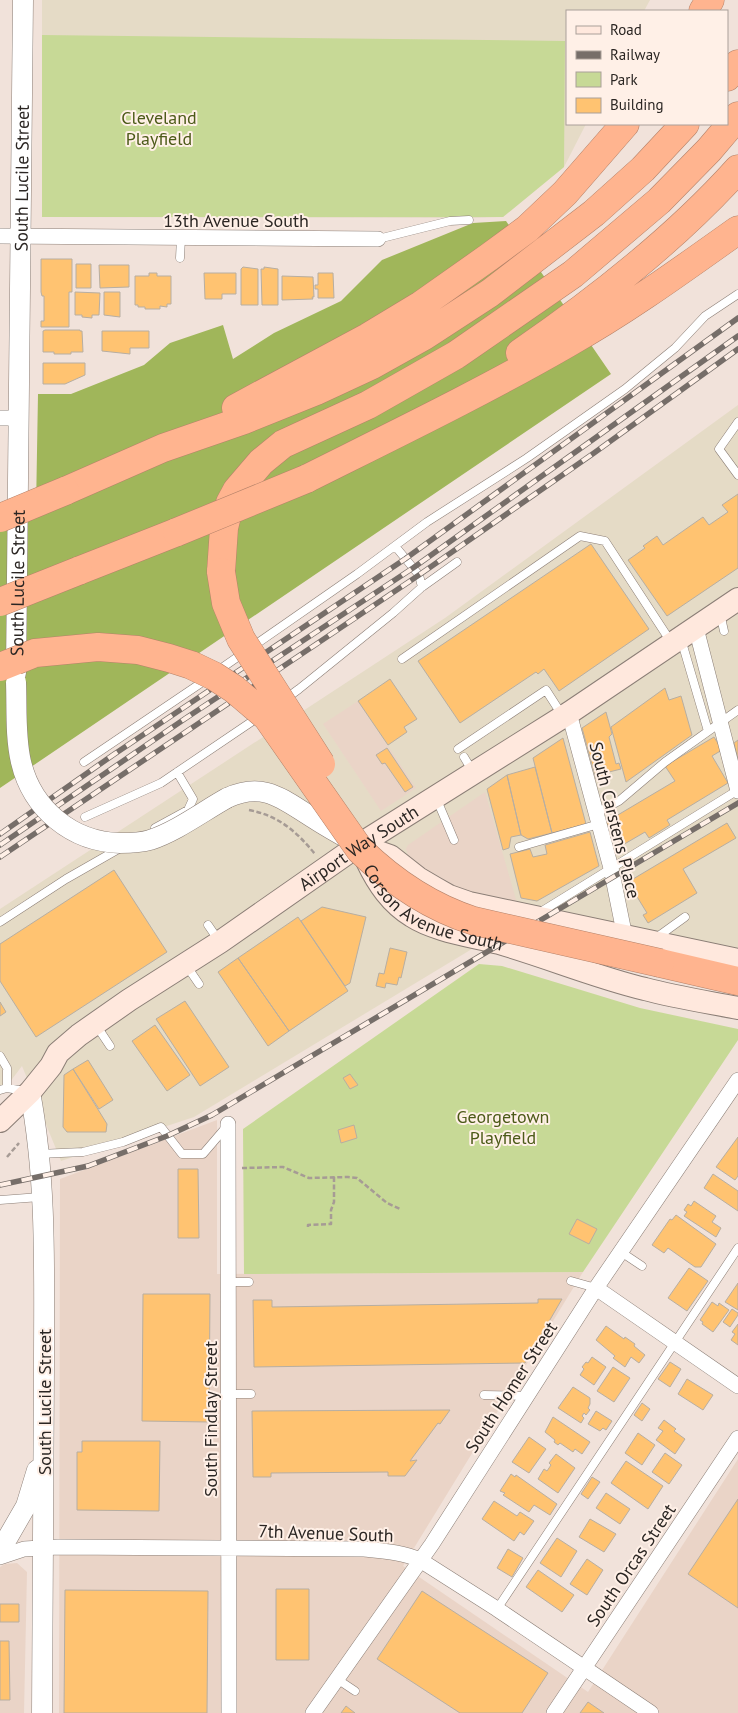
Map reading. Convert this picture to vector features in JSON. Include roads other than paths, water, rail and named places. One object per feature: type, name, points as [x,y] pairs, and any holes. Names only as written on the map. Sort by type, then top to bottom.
[{"type":"highway","points":[[728,76],[738,64]]},
{"type":"highway","points":[[379,868],[333,782],[242,639],[226,603],[221,572],[224,528],[230,503],[237,490],[261,462],[283,444],[368,405],[456,355],[573,274],[659,200],[709,150],[738,116]]},
{"type":"highway","points":[[163,448],[368,337],[429,300],[527,229],[565,193],[624,125]]},
{"type":"highway","points":[[0,518],[163,448],[244,420],[316,391],[372,365],[424,336],[490,293],[594,213],[643,169],[684,125]]},
{"type":"highway","points":[[415,424],[538,341],[622,276],[683,225],[738,169]]},
{"type":"highway","points":[[0,602],[306,479],[569,343],[628,306],[729,236]]},
{"type":"highway","points":[[8,675],[35,653],[98,647],[138,650],[191,665],[234,688],[267,717],[355,843],[379,868],[409,891],[452,914],[474,921],[738,981]]},
{"type":"main road","name":"Airport Way South","points":[[0,1121],[30,1092],[51,1066],[58,1053],[69,1042],[186,964],[214,934],[436,798],[469,765],[566,715],[683,637],[722,621],[738,599]]},
{"type":"main road","name":"Corson Avenue South","points":[[359,845],[390,856],[418,878],[449,896],[650,943],[738,960]]},
{"type":"main road","name":"Corson Avenue South","points":[[359,845],[373,875],[388,897],[401,909],[427,924],[500,944],[645,990],[738,1008]]},
{"type":"main road","points":[[571,966],[579,926]]},
{"type":"street","name":"South Lucile Street","points":[[23,0],[22,236],[9,418],[8,675],[21,763],[30,787],[50,815],[66,828],[97,841],[132,843],[148,840],[166,834],[235,803],[238,793],[263,791],[278,795],[330,829],[359,845]]},
{"type":"street","name":"13th Avenue South","points":[[0,236],[378,239]]},
{"type":"street","points":[[683,637],[738,791]]},
{"type":"street","name":"South Carstens Place","points":[[566,715],[597,818],[625,937]]},
{"type":"street","name":"South Homer Street","points":[[313,1713],[420,1560],[596,1288],[738,1080]]},
{"type":"street","name":"South Lucile Street","points":[[30,1092],[39,1154],[44,1234],[42,1713]]},
{"type":"street","name":"South Findlay Street","points":[[228,1124],[229,1713]]},
{"type":"street","points":[[596,1288],[738,1386]]},
{"type":"street","points":[[0,1551],[18,1523],[32,1490],[44,1432]]},
{"type":"street","name":"South Orcas Street","points":[[554,1713],[738,1438]]},
{"type":"street","name":"7th Avenue South","points":[[0,1557],[24,1549],[43,1547],[364,1549],[386,1551],[420,1560],[497,1609],[651,1713]]},
{"type":"lane","name":"13th Avenue South","points":[[378,239],[450,221],[469,220]]},
{"type":"lane","points":[[180,258],[181,238]]},
{"type":"lane","points":[[84,762],[169,706],[427,522],[527,458],[625,389],[675,348],[705,316],[738,294]]},
{"type":"lane","points":[[738,422],[719,449],[738,475]]},
{"type":"lane","points":[[402,660],[580,536],[605,541],[683,637]]},
{"type":"lane","points":[[395,546],[419,575],[422,586]]},
{"type":"lane","points":[[275,706],[300,689],[393,613],[422,586],[457,562]]},
{"type":"lane","points":[[458,748],[546,690],[566,715]]},
{"type":"lane","points":[[519,847],[597,818],[665,762],[738,710]]},
{"type":"lane","points":[[85,817],[161,783],[267,711]]},
{"type":"lane","points":[[0,922],[66,878],[188,810],[193,799],[177,772]]},
{"type":"lane","points":[[533,917],[738,791]]},
{"type":"lane","points":[[436,798],[454,840]]},
{"type":"lane","points":[[650,943],[685,917]]},
{"type":"lane","points":[[186,964],[198,984]]},
{"type":"lane","points":[[95,1024],[110,1046]]},
{"type":"lane","points":[[0,1056],[7,1068],[3,1089],[30,1092]]},
{"type":"lane","points":[[39,1154],[83,1152],[123,1142],[161,1127],[182,1154],[202,1154],[228,1124]]},
{"type":"lane","points":[[0,1200],[42,1197]]},
{"type":"lane","points":[[497,1609],[738,1248]]},
{"type":"lane","points":[[621,1252],[642,1266]]},
{"type":"lane","points":[[571,1281],[596,1288]]},
{"type":"lane","points":[[228,1282],[249,1282]]},
{"type":"lane","points":[[228,1394],[252,1394]]},
{"type":"lane","points":[[484,1395],[527,1396]]},
{"type":"lane","points":[[337,1679],[355,1691]]},
{"type":"railway","points":[[0,834],[113,755],[405,559],[738,318]]},
{"type":"railway","points":[[0,845],[186,718],[413,568],[738,336]]},
{"type":"railway","points":[[0,857],[419,575],[594,453],[738,349]]},
{"type":"railway","points":[[0,1185],[88,1166],[167,1136],[212,1115],[738,803]]},
{"type":"park label","name":"Cleveland Playfield","points":[[159,127]]},
{"type":"park label","name":"Georgetown Playfield","points":[[503,1126]]}]
